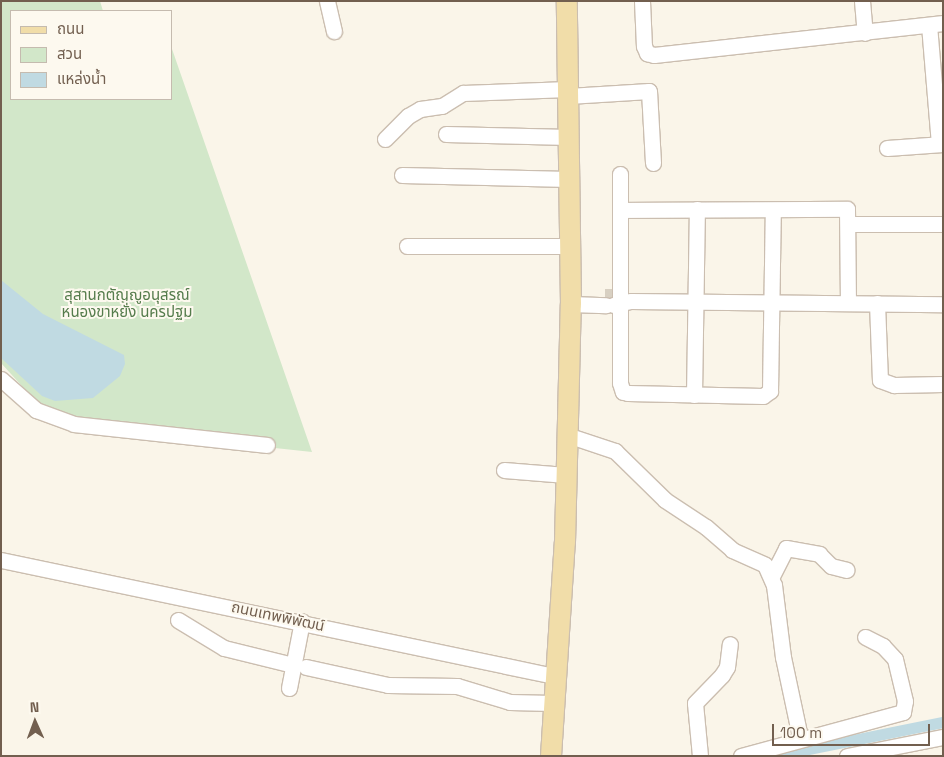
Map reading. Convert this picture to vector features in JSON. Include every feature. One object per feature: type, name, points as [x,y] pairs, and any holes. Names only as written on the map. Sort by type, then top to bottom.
[{"type":"main road","points":[[551,756],[552,703],[566,475],[571,299],[568,1]]},
{"type":"street","points":[[327,1],[334,30]]},
{"type":"street","points":[[642,1],[644,46],[647,53],[654,55],[936,24],[941,144],[887,148]]},
{"type":"street","points":[[862,1],[865,32]]},
{"type":"street","points":[[385,139],[408,116],[420,109],[442,106],[463,93],[649,91],[654,163]]},
{"type":"street","points":[[446,134],[569,137]]},
{"type":"street","points":[[620,174],[621,210],[615,301],[620,383],[623,392],[694,395],[768,394],[773,210]]},
{"type":"street","points":[[402,175],[569,179]]},
{"type":"street","points":[[694,395],[698,209]]},
{"type":"street","points":[[621,210],[847,210],[848,303]]},
{"type":"street","points":[[848,224],[943,224]]},
{"type":"street","points":[[407,246],[569,246]]},
{"type":"street","points":[[571,299],[943,304]]},
{"type":"street","points":[[878,303],[880,380],[894,385],[943,384]]},
{"type":"street","points":[[1,379],[36,410],[74,424],[128,432],[186,434],[267,445]]},
{"type":"street","points":[[567,435],[615,451],[665,500],[706,527],[732,550],[760,562],[772,576],[783,657],[800,738]]},
{"type":"street","points":[[504,470],[566,475]]},
{"type":"street","points":[[772,576],[786,548],[819,554],[831,566],[847,570]]},
{"type":"street","name":"ถนนเทพพิพัฒน์","points":[[1,560],[302,621],[554,676]]},
{"type":"street","points":[[178,620],[224,648],[300,666],[388,685],[457,686],[510,702],[552,703]]},
{"type":"street","points":[[289,688],[300,666],[302,621]]},
{"type":"street","points":[[741,756],[800,738],[903,712],[905,701],[895,659],[883,646],[865,637]]},
{"type":"street","points":[[700,756],[695,703],[722,675],[727,667],[730,644]]},
{"type":"street","points":[[847,756],[943,736]]},
{"type":"green space","name":"สุสานกตัญญูอนุสรณ์ หนองขาหยั่ง นครปฐม","points":[[1,1],[100,1],[103,10],[10,10],[10,100],[172,100],[172,49],[312,452],[120,431],[41,407],[1,363]]},
{"type":"water","points":[[1,280],[43,314],[124,355],[125,364],[120,376],[93,398],[55,401],[42,396],[1,358]]},
{"type":"waterway","points":[[774,756],[943,722]]},
{"type":"tunnel","points":[[605,296],[612,296]]}]
